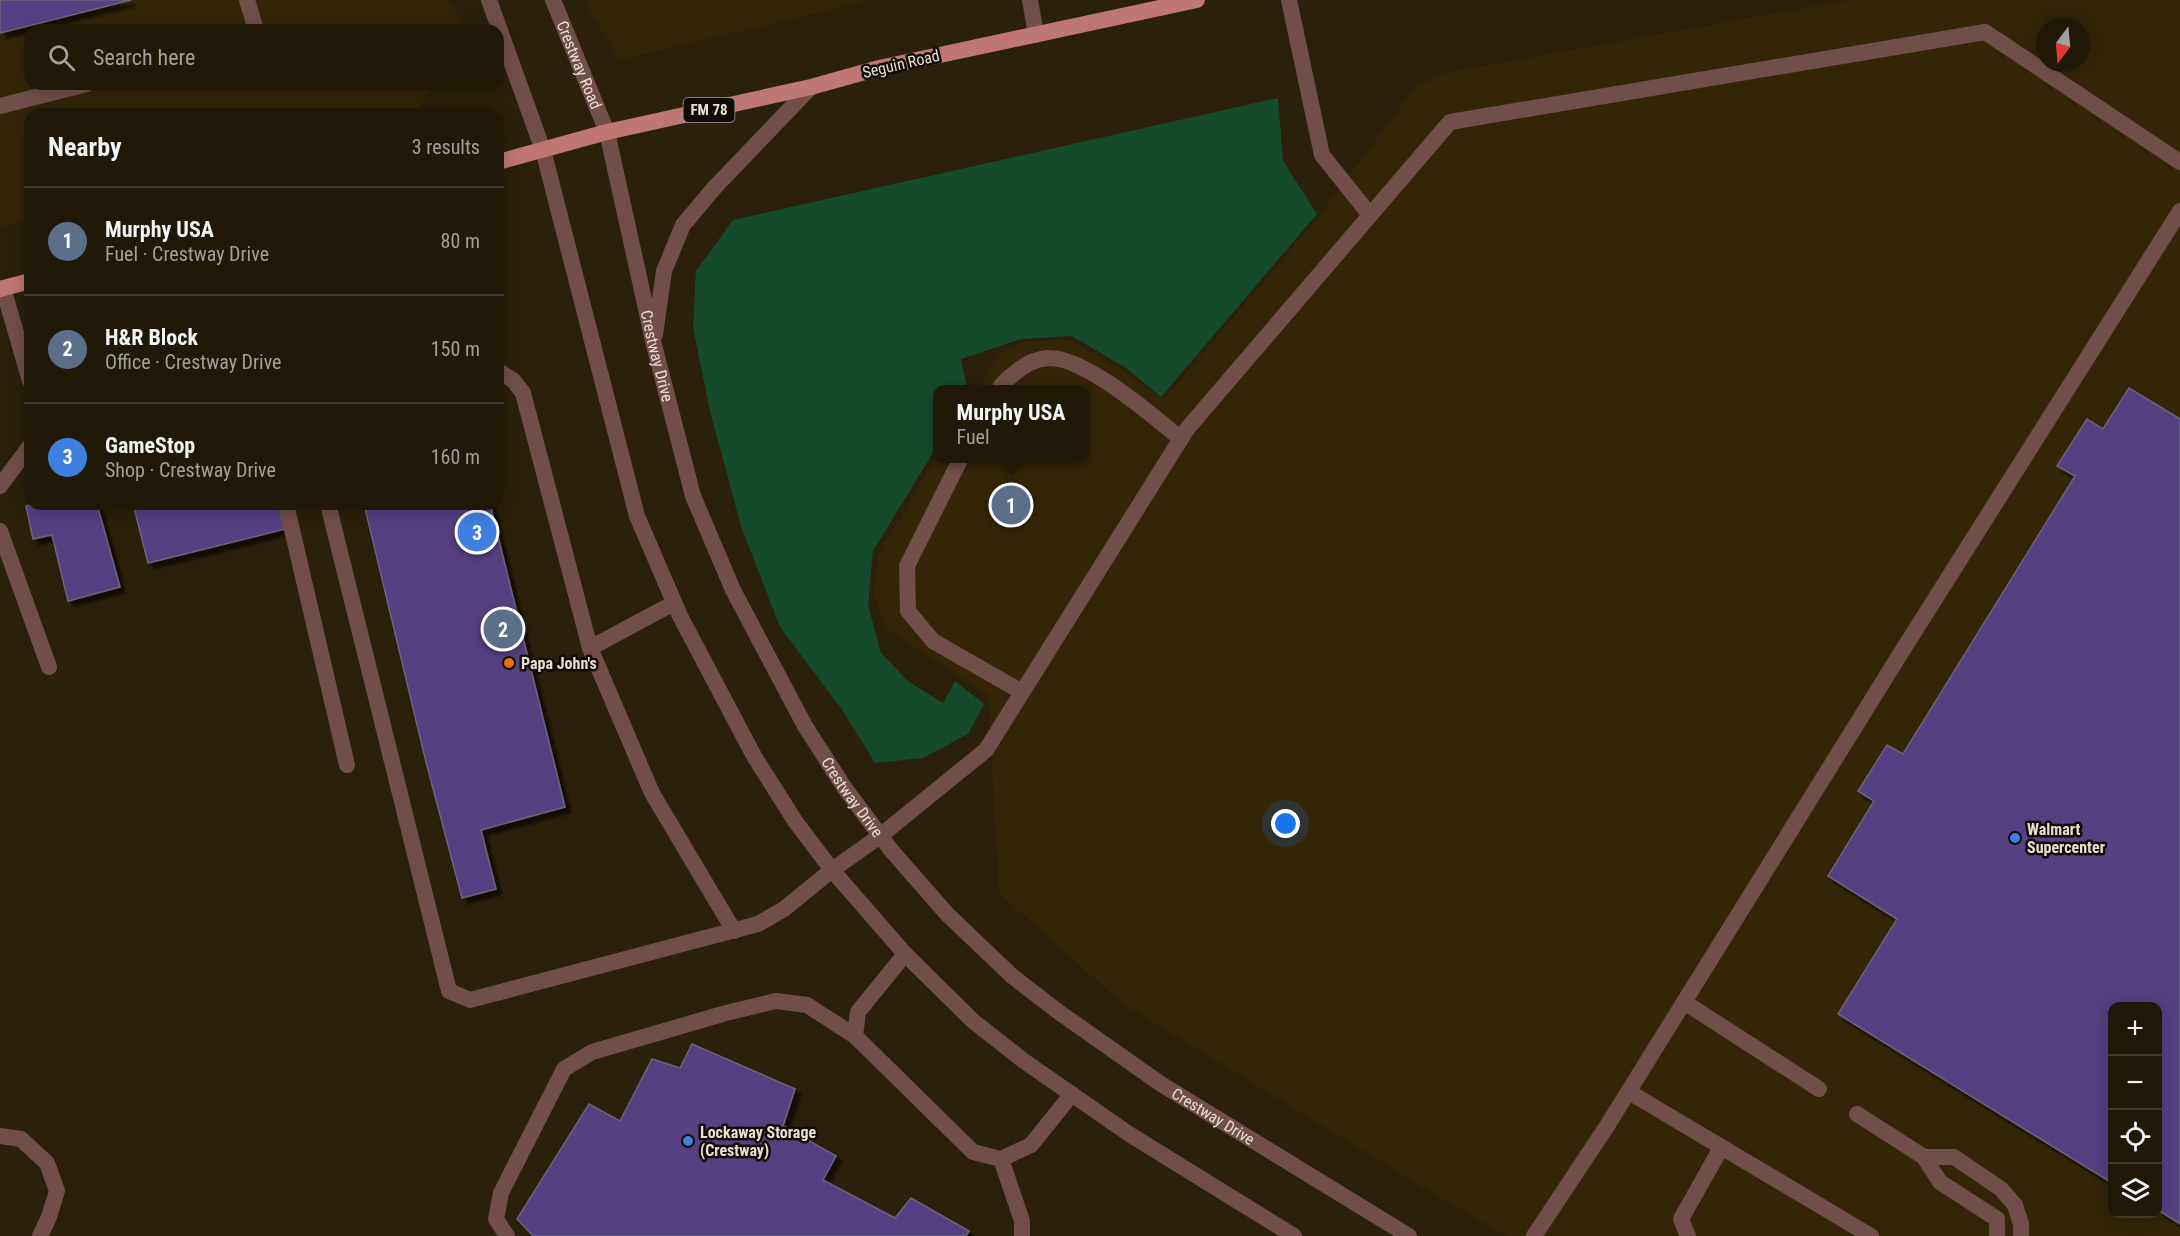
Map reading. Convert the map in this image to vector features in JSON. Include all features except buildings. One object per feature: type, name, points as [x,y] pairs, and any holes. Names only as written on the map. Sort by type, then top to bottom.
[{"type":"main road","name":"Seguin Road","points":[[607,132],[811,87],[879,68],[1197,0]]},
{"type":"main road","name":"FM 78","points":[[504,160],[607,132]]},
{"type":"main road","points":[[2,288],[24,282]]},
{"type":"street","points":[[247,0],[254,24]]},
{"type":"street","points":[[489,0],[498,24]]},
{"type":"street","name":"Crestway Road","points":[[553,0],[607,132]]},
{"type":"street","points":[[1030,0],[1036,35]]},
{"type":"street","points":[[1289,0],[1322,155],[1370,215]]},
{"type":"street","points":[[329,510],[448,991],[470,1000],[758,924],[772,917],[880,836],[986,750],[1181,439],[1450,122],[1985,32],[2180,162]]},
{"type":"street","points":[[504,42],[543,150],[637,516],[674,603],[754,756],[795,821],[832,870],[905,954],[973,1021],[1129,1134],[1294,1236]]},
{"type":"street","points":[[654,345],[664,271],[683,225],[715,187],[811,87]]},
{"type":"street","points":[[0,106],[63,90]]},
{"type":"street","name":"Crestway Drive","points":[[607,132],[654,345],[693,496],[733,590],[805,726],[844,787],[880,836],[947,914],[1012,976],[1161,1084],[1409,1236]]},
{"type":"street","points":[[1534,1236],[1629,1092],[1948,577],[2180,211]]},
{"type":"street","points":[[2,288],[24,361]]},
{"type":"street","points":[[1002,385],[1025,364],[1049,358],[1079,366],[1120,391],[1181,439]]},
{"type":"street","points":[[504,375],[513,380],[523,393],[590,648],[652,793],[734,932]]},
{"type":"street","points":[[0,486],[24,454]]},
{"type":"street","points":[[959,463],[907,566],[908,611],[933,641],[1023,692]]},
{"type":"street","points":[[287,510],[347,765]]},
{"type":"street","points":[[0,531],[49,667]]},
{"type":"street","points":[[590,648],[674,603]]},
{"type":"street","points":[[855,1036],[858,1012],[905,954]]},
{"type":"street","points":[[507,1236],[496,1219],[501,1193],[564,1069],[592,1052],[726,1013],[776,1001],[807,1005],[855,1036],[973,1152],[1000,1159],[1031,1145],[1072,1094]]},
{"type":"street","points":[[1684,1002],[1819,1089]]},
{"type":"street","points":[[1629,1092],[1871,1236]]},
{"type":"street","points":[[1857,1114],[1924,1157],[1940,1182],[1997,1219],[1997,1236]]},
{"type":"street","points":[[0,1136],[21,1139],[47,1163],[57,1191],[50,1217],[40,1236]]},
{"type":"street","points":[[1688,1236],[1681,1219],[1721,1148]]},
{"type":"street","points":[[1924,1157],[1954,1157],[2001,1189],[2015,1205],[2021,1224],[2021,1236]]},
{"type":"street","points":[[1000,1159],[1022,1221],[1022,1236]]},
{"type":"shaded area","points":[[0,0],[448,0],[464,24],[24,24],[24,90],[429,90],[419,108],[24,108],[24,222],[0,228]]},
{"type":"shaded area","points":[[584,0],[872,0],[619,60]]},
{"type":"shaded area","points":[[1849,0],[2180,0],[2180,1236],[1506,1236],[1122,1003],[999,893],[988,695],[887,629],[874,595],[878,555],[933,463],[1089,463],[1089,385],[980,385],[999,354],[1025,341],[1070,340],[1126,372],[1163,400],[1319,216],[1416,87],[1444,73]]},
{"type":"green space","points":[[1278,98],[1283,161],[1317,214],[1161,397],[1126,368],[1072,336],[1021,339],[961,359],[966,385],[933,385],[933,453],[873,551],[868,605],[881,653],[909,682],[943,703],[955,681],[984,704],[968,734],[923,758],[875,763],[843,711],[780,627],[741,526],[710,411],[693,328],[696,271],[733,220]]},
{"type":"place","name":"Murphy USA","points":[[1011,505]]},
{"type":"place","name":"GameStop","points":[[477,532]]},
{"type":"place","name":"H&R Block","points":[[503,629]]},
{"type":"place","name":"Papa John's","points":[[509,663]]},
{"type":"place","name":"Walmart Supercenter","points":[[2015,838]]},
{"type":"place","name":"Lockaway Storage (Crestway)","points":[[688,1141]]}]
